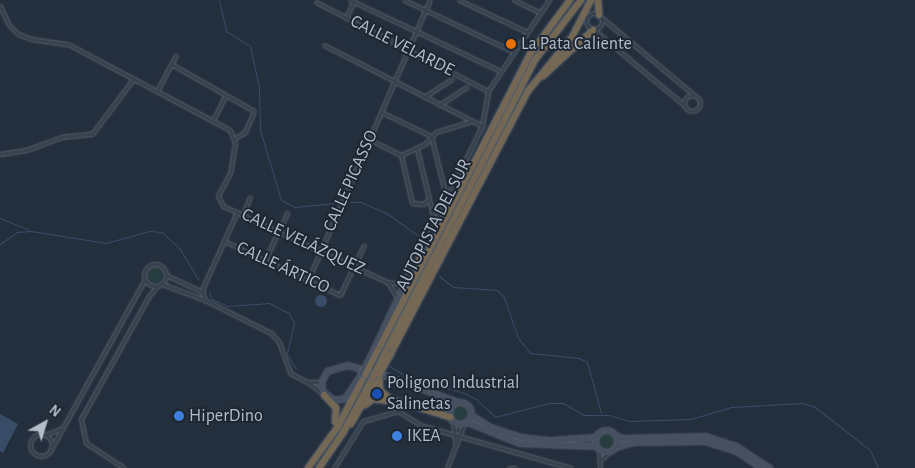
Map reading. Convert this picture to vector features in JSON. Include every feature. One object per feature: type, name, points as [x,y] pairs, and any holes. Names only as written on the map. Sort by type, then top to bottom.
[{"type":"highway","name":"AUTOPISTA DEL SUR","points":[[308,468],[337,428],[363,374],[530,54],[570,0]]},
{"type":"highway","name":"AUTOPISTA DEL SUR","points":[[319,468],[343,433],[377,376],[535,60],[582,0]]},
{"type":"highway","points":[[388,354],[528,91],[567,44],[591,0]]},
{"type":"highway","points":[[598,0],[601,16]]},
{"type":"highway","points":[[528,91],[593,30]]},
{"type":"highway","points":[[386,324],[422,255],[444,219]]},
{"type":"highway","points":[[414,266],[422,255]]},
{"type":"highway","points":[[377,376],[380,390],[396,402]]},
{"type":"highway","points":[[361,410],[377,376]]},
{"type":"highway","points":[[304,468],[335,422],[351,392]]},
{"type":"highway","points":[[324,394],[336,408],[335,422]]},
{"type":"highway","points":[[343,433],[361,410],[373,399],[451,414]]},
{"type":"street","points":[[404,0],[512,51]]},
{"type":"street","name":"CALLE PICASSO","points":[[308,280],[430,0]]},
{"type":"street","points":[[458,0],[526,31]]},
{"type":"street","points":[[514,0],[539,12]]},
{"type":"street","points":[[376,349],[397,298],[414,266],[434,220],[482,126],[488,91],[498,70],[549,0]]},
{"type":"street","points":[[346,18],[353,1],[498,70]]},
{"type":"street","name":"CALLE VELARDE","points":[[316,2],[488,91]]},
{"type":"street","points":[[0,6],[8,25],[18,34],[31,39],[68,44],[158,89],[230,130],[235,138],[245,132],[254,111],[171,64]]},
{"type":"street","points":[[592,13],[601,16],[700,99],[700,107],[690,111],[587,25],[587,17],[592,13]]},
{"type":"street","points":[[593,30],[600,27],[601,16]]},
{"type":"street","points":[[324,45],[482,126]]},
{"type":"street","points":[[158,89],[176,56]]},
{"type":"street","points":[[0,154],[26,150],[61,137],[92,134],[134,78]]},
{"type":"street","points":[[424,97],[452,79]]},
{"type":"street","points":[[439,105],[468,87]]},
{"type":"street","points":[[684,105],[686,97],[694,94]]},
{"type":"street","points":[[213,120],[226,95]]},
{"type":"street","points":[[381,112],[431,136]]},
{"type":"street","points":[[369,139],[401,154],[417,149],[431,136],[471,121]]},
{"type":"street","points":[[431,136],[446,196]]},
{"type":"street","name":"CALLE VELÁZQUEZ","points":[[235,138],[230,173],[218,196],[219,202],[387,282]]},
{"type":"street","points":[[417,149],[434,220]]},
{"type":"street","points":[[401,154],[412,203],[423,204],[431,209]]},
{"type":"street","points":[[243,214],[250,197]]},
{"type":"street","points":[[423,204],[428,200]]},
{"type":"street","points":[[202,292],[237,212]]},
{"type":"street","points":[[265,260],[287,213]]},
{"type":"street","name":"CALLE ÁRTICO","points":[[223,242],[342,294],[355,266]]},
{"type":"street","points":[[355,266],[364,245]]},
{"type":"street","points":[[64,428],[33,438],[30,449],[40,456],[50,451],[64,428],[141,290],[146,269],[152,264],[160,265],[166,274],[202,292],[205,300]]},
{"type":"street","points":[[124,468],[86,443],[81,419],[150,294],[160,285],[166,274]]},
{"type":"street","points":[[145,279],[150,284],[160,285],[205,300],[271,333],[279,342],[290,373],[337,400],[351,392],[363,374]]},
{"type":"street","points":[[387,282],[401,284],[406,280]]},
{"type":"street","points":[[387,282],[397,298]]},
{"type":"street","points":[[141,290],[150,284]]},
{"type":"street","points":[[150,284],[150,294]]},
{"type":"street","points":[[321,382],[332,368],[357,366],[468,405],[471,415],[490,427],[520,437],[550,440],[595,437],[603,430],[623,438],[688,435],[713,438],[736,446],[770,468]]},
{"type":"street","points":[[307,382],[321,382]]},
{"type":"street","points":[[321,382],[324,394]]},
{"type":"street","points":[[443,395],[458,436]]},
{"type":"street","points":[[451,414],[458,402]]},
{"type":"street","points":[[334,468],[363,421],[398,411],[404,413],[420,425],[571,468]]},
{"type":"street","points":[[451,414],[465,423],[519,442],[597,448],[610,451]]},
{"type":"street","points":[[447,468],[457,445],[458,436],[471,415]]},
{"type":"street","points":[[44,435],[51,442],[50,451]]},
{"type":"street","points":[[615,435],[615,447]]},
{"type":"street","points":[[595,437],[601,467]]},
{"type":"street","points":[[457,445],[469,439]]},
{"type":"street","points":[[601,460],[615,447],[634,442],[705,441],[736,451],[761,468]]},
{"type":"street","points":[[509,468],[515,468]]},
{"type":"green space","points":[[155,267],[161,269],[163,275],[161,281],[155,283],[149,281],[147,275],[149,269]]},
{"type":"green space","points":[[460,404],[466,407],[469,413],[466,419],[460,422],[454,419],[451,413],[454,407]]},
{"type":"green space","points":[[606,432],[612,435],[615,441],[612,447],[606,450],[600,447],[597,441],[600,435]]},
{"type":"water","points":[[321,295],[327,301],[321,307],[315,301]]},
{"type":"water","points":[[0,414],[18,424],[3,453],[0,451]]},
{"type":"waterway","points":[[219,0],[226,31],[250,46],[259,87],[260,130],[281,200],[295,207],[334,203]]},
{"type":"waterway","points":[[350,202],[361,202],[388,214],[420,237]]},
{"type":"waterway","points":[[0,218],[29,230]]},
{"type":"waterway","points":[[0,244],[17,232],[31,231],[106,243],[149,231],[162,232],[180,249],[198,279]]},
{"type":"waterway","points":[[439,276],[453,287],[497,290],[504,297],[518,338],[530,353],[579,358],[587,362],[601,413]]},
{"type":"waterway","points":[[209,292],[212,299],[228,306],[269,303],[289,313],[294,323],[287,354],[296,369]]},
{"type":"waterway","points":[[389,366],[408,377],[464,393],[476,399],[495,417],[549,403],[563,403],[584,415],[609,415],[629,421],[691,419],[731,407],[802,403],[815,407],[870,450],[878,468]]},
{"type":"place","name":"La Pata Caliente","points":[[511,44]]},
{"type":"place","name":"Poligono Industrial Salinetas","points":[[377,394]]},
{"type":"place","name":"HiperDino","points":[[179,416]]},
{"type":"place","name":"IKEA","points":[[397,436]]}]
